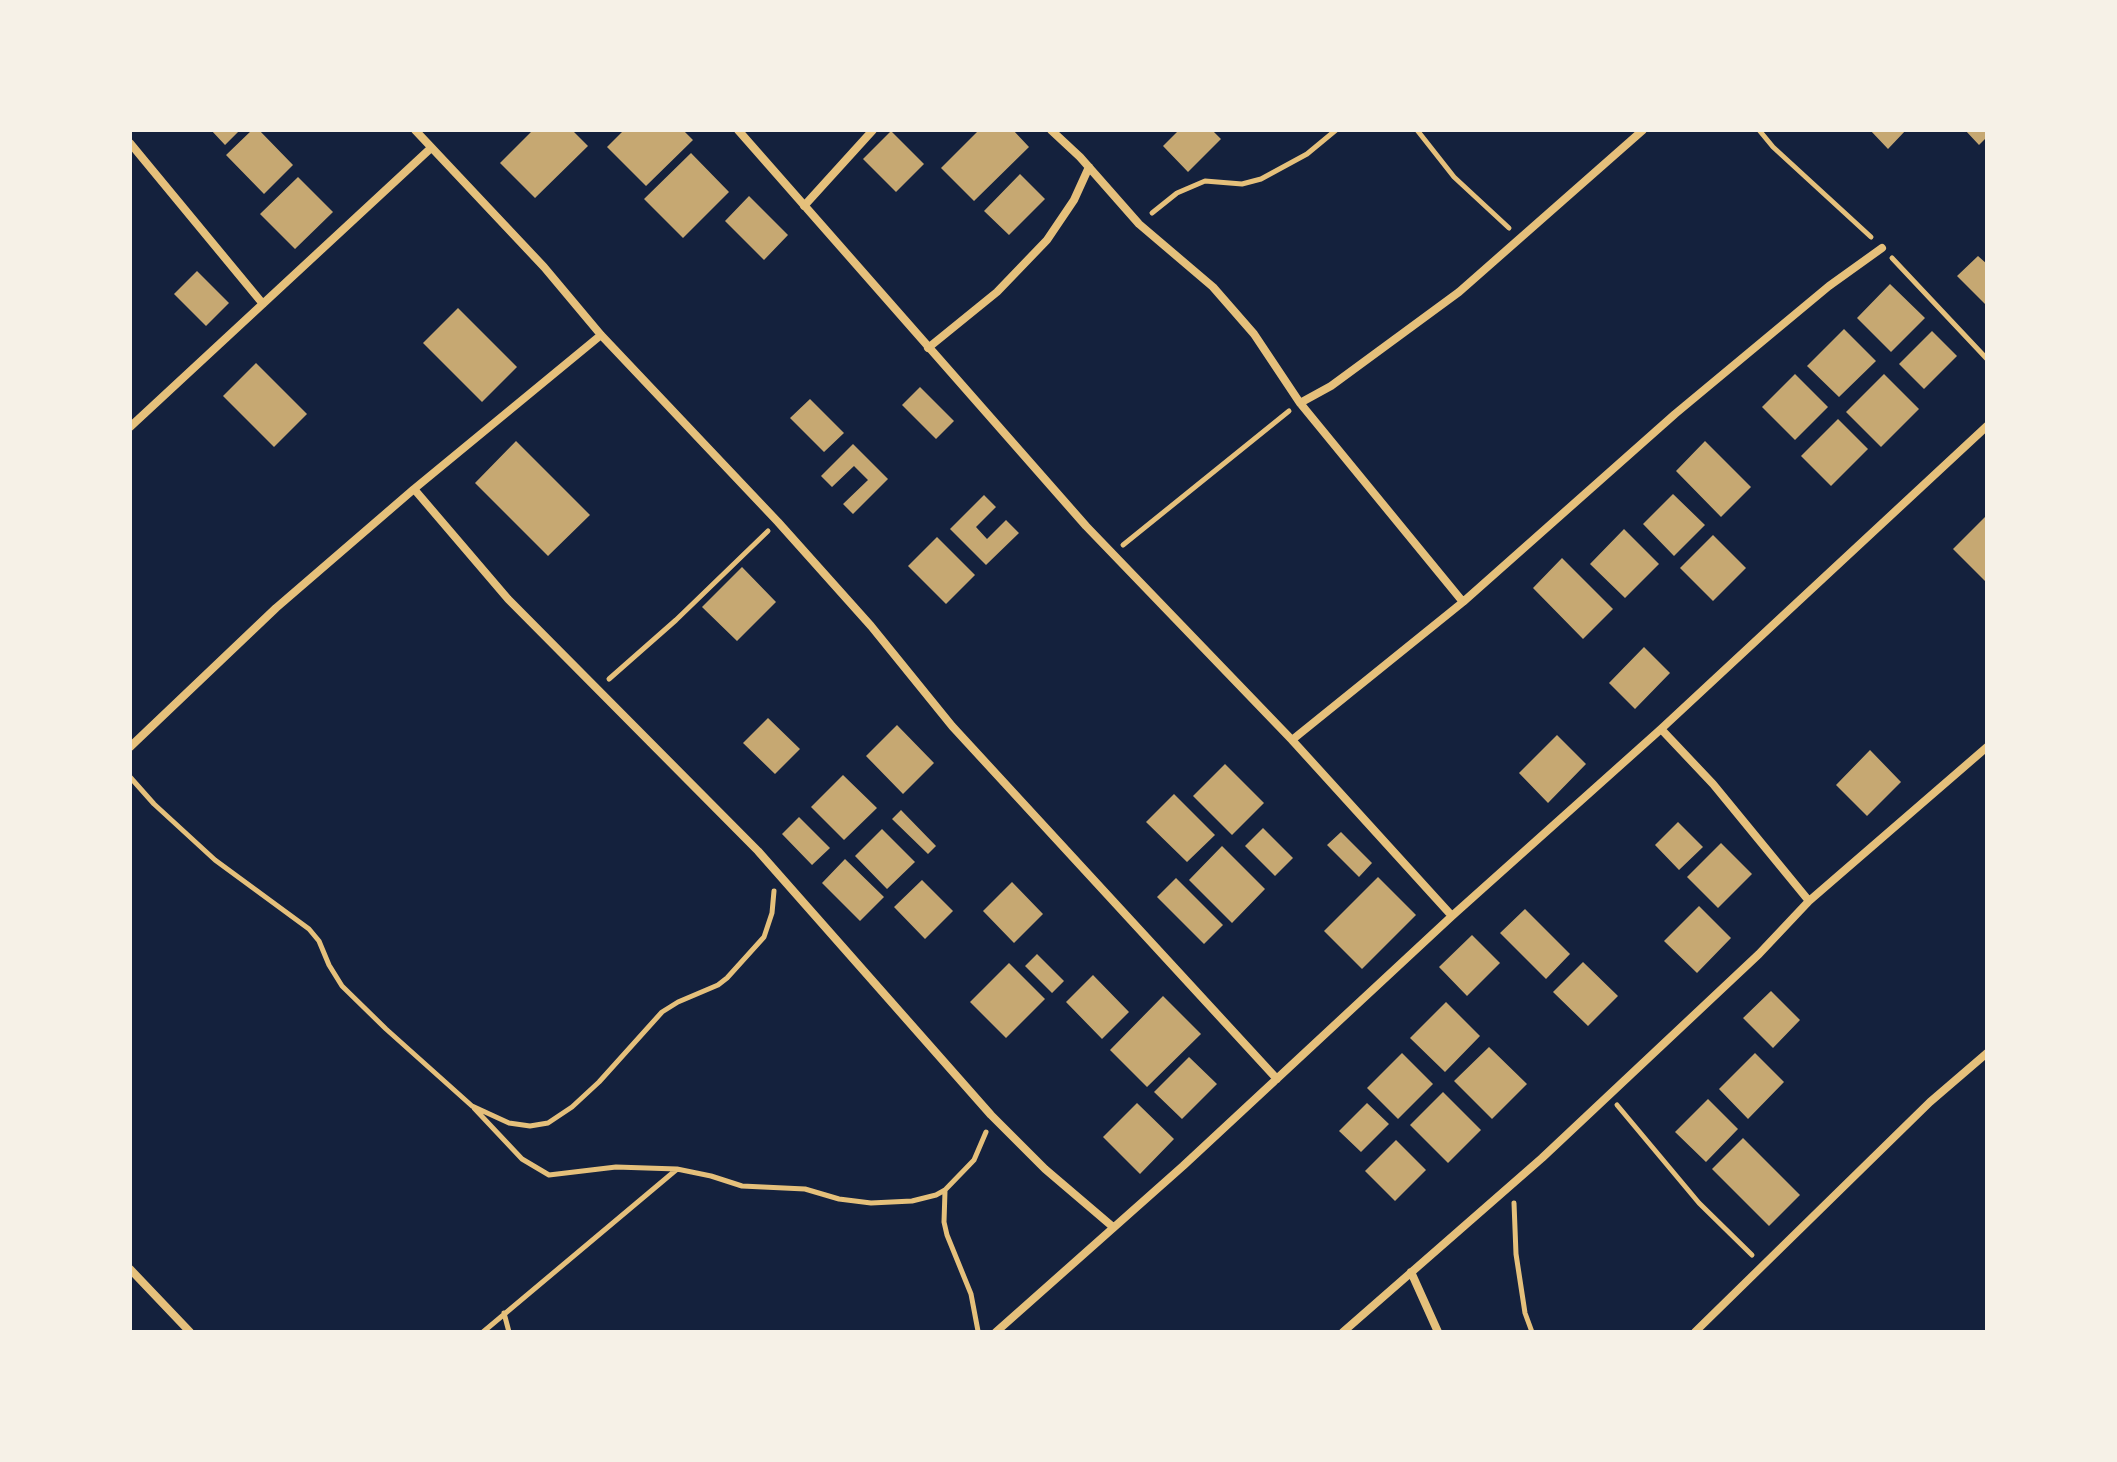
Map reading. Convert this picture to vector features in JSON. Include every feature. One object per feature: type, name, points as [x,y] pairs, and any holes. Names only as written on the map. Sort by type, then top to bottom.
[{"type":"street","points":[[415,130],[544,267],[601,335],[778,522],[871,626],[952,726],[1277,1079]]},
{"type":"street","points":[[738,130],[1113,554],[1292,740],[1452,916]]},
{"type":"street","points":[[804,206],[873,130]]},
{"type":"street","points":[[1051,130],[1089,167],[1139,224],[1213,287],[1254,334],[1300,403],[1463,602]]},
{"type":"street","points":[[1300,403],[1331,386],[1459,292],[1643,130]]},
{"type":"street","points":[[130,143],[263,304]]},
{"type":"street","points":[[130,427],[431,148]]},
{"type":"street","points":[[928,348],[997,292],[1047,240],[1074,200],[1089,167]]},
{"type":"street","points":[[1292,740],[1463,602],[1675,414],[1829,286],[1882,248]]},
{"type":"street","points":[[130,747],[276,608],[601,335]]},
{"type":"street","points":[[996,1332],[1661,729],[1987,426]]},
{"type":"street","points":[[414,489],[508,599],[776,871],[991,1115],[1045,1169],[1113,1227]]},
{"type":"street","points":[[1661,729],[1713,784],[1809,901]]},
{"type":"street","points":[[1343,1332],[1610,1096],[1759,954],[1809,901],[1987,747]]},
{"type":"street","points":[[1695,1332],[1930,1102],[1987,1053]]},
{"type":"street","points":[[130,1269],[190,1332]]},
{"type":"street","points":[[1411,1272],[1438,1332]]},
{"type":"path","points":[[1139,224],[1189,187],[1205,181],[1242,184],[1261,179],[1307,154],[1336,130]]},
{"type":"path","points":[[1417,130],[1454,177],[1520,238]]},
{"type":"path","points":[[1113,554],[1300,403]]},
{"type":"path","points":[[598,688],[676,620],[778,522]]},
{"type":"path","points":[[130,777],[154,804],[215,860],[309,929],[319,941],[342,986],[472,1106],[522,1159],[534,1169],[549,1175],[616,1167],[677,1169],[742,1186],[796,1187],[839,1199],[871,1203],[912,1201],[945,1190],[974,1160],[991,1115]]},
{"type":"path","points":[[472,1106],[509,1123],[530,1126],[548,1123],[572,1107],[599,1082],[662,1012],[718,985],[738,968],[764,937],[772,913],[776,871]]},
{"type":"path","points":[[1610,1096],[1699,1203],[1764,1267]]},
{"type":"path","points":[[483,1332],[677,1169]]},
{"type":"path","points":[[1509,1187],[1515,1205],[1520,1283],[1532,1332]]},
{"type":"path","points":[[945,1190],[944,1222],[947,1235],[971,1294],[978,1332]]},
{"type":"path","points":[[504,1313],[509,1332]]},
{"type":"building","points":[[211,130],[240,130],[225,145]]},
{"type":"building","points":[[252,130],[259,130],[293,165],[264,194],[226,155]]},
{"type":"building","points":[[533,130],[572,130],[588,146],[535,198],[500,163]]},
{"type":"building","points":[[624,130],[683,130],[693,140],[646,186],[607,147]]},
{"type":"building","points":[[979,130],[1013,130],[1029,147],[974,201],[941,168]]},
{"type":"building","points":[[1179,130],[1212,130],[1221,139],[1188,172],[1163,146]]},
{"type":"building","points":[[1870,130],[1906,130],[1888,149]]},
{"type":"building","points":[[1965,130],[1987,130],[1987,137],[1979,145]]},
{"type":"building","points":[[891,131],[924,164],[896,192],[863,159]]},
{"type":"building","points":[[691,153],[729,192],[683,238],[644,199]]},
{"type":"building","points":[[1020,174],[1045,199],[1009,235],[984,211]]},
{"type":"building","points":[[298,177],[333,212],[295,249],[260,214]]},
{"type":"building","points":[[749,196],[788,235],[764,260],[725,221]]},
{"type":"building","points":[[1978,256],[1987,264],[1987,306],[1957,276]]},
{"type":"building","points":[[197,271],[229,303],[206,326],[174,294]]},
{"type":"building","points":[[1890,284],[1925,318],[1891,352],[1857,318]]},
{"type":"building","points":[[458,308],[517,367],[482,402],[423,343]]},
{"type":"building","points":[[1844,329],[1876,361],[1839,397],[1807,366]]},
{"type":"building","points":[[1932,331],[1957,356],[1924,389],[1899,364]]},
{"type":"building","points":[[256,363],[307,414],[274,447],[223,396]]},
{"type":"building","points":[[1795,374],[1828,407],[1795,440],[1762,407]]},
{"type":"building","points":[[1884,374],[1919,409],[1881,447],[1846,412]]},
{"type":"building","points":[[920,387],[954,421],[936,439],[902,405]]},
{"type":"building","points":[[810,399],[844,433],[824,452],[790,418]]},
{"type":"building","points":[[1838,419],[1868,449],[1831,486],[1801,456]]},
{"type":"building","points":[[516,441],[590,515],[548,556],[475,483]]},
{"type":"building","points":[[1705,441],[1751,487],[1721,517],[1676,471]]},
{"type":"building","points":[[853,444],[888,479],[853,514],[843,504],[868,480],[854,466],[832,487],[821,476]]},
{"type":"building","points":[[1673,494],[1705,525],[1674,556],[1643,524]]},
{"type":"building","points":[[984,495],[996,507],[976,527],[987,539],[1006,520],[1019,533],[986,565],[950,529]]},
{"type":"building","points":[[1987,515],[1987,583],[1953,549]]},
{"type":"building","points":[[1624,529],[1659,564],[1625,598],[1590,564]]},
{"type":"building","points":[[1713,535],[1746,568],[1713,601],[1680,568]]},
{"type":"building","points":[[937,537],[975,575],[946,604],[908,566]]},
{"type":"building","points":[[1562,558],[1613,609],[1583,639],[1533,588]]},
{"type":"building","points":[[742,567],[776,602],[737,641],[702,607]]},
{"type":"building","points":[[1644,647],[1670,673],[1635,709],[1609,683]]},
{"type":"building","points":[[768,718],[800,749],[775,774],[743,743]]},
{"type":"building","points":[[897,725],[934,763],[903,794],[866,756]]},
{"type":"building","points":[[1557,735],[1586,764],[1548,803],[1519,773]]},
{"type":"building","points":[[1870,750],[1901,782],[1867,816],[1836,785]]},
{"type":"building","points":[[1225,764],[1264,803],[1232,835],[1193,796]]},
{"type":"building","points":[[843,775],[877,808],[844,840],[811,807]]},
{"type":"building","points":[[1174,794],[1215,835],[1187,862],[1146,822]]},
{"type":"building","points":[[901,810],[936,846],[928,854],[892,819]]},
{"type":"building","points":[[799,817],[830,848],[812,865],[782,834]]},
{"type":"building","points":[[1678,822],[1703,847],[1679,870],[1655,845]]},
{"type":"building","points":[[1263,828],[1293,858],[1275,876],[1245,846]]},
{"type":"building","points":[[882,829],[915,862],[887,889],[855,856]]},
{"type":"building","points":[[1341,832],[1372,863],[1359,877],[1327,845]]},
{"type":"building","points":[[1721,843],[1752,874],[1718,908],[1687,877]]},
{"type":"building","points":[[1222,846],[1265,889],[1232,923],[1189,880]]},
{"type":"building","points":[[845,859],[884,897],[860,921],[822,883]]},
{"type":"building","points":[[1378,877],[1416,915],[1362,969],[1324,931]]},
{"type":"building","points":[[1176,878],[1223,925],[1204,944],[1157,897]]},
{"type":"building","points":[[922,880],[953,911],[925,939],[894,907]]},
{"type":"building","points":[[1012,882],[1043,914],[1014,943],[983,911]]},
{"type":"building","points":[[1699,906],[1731,938],[1697,973],[1664,941]]},
{"type":"building","points":[[1525,909],[1570,954],[1546,979],[1500,933]]},
{"type":"building","points":[[1472,935],[1500,963],[1467,996],[1439,967]]},
{"type":"building","points":[[1037,954],[1064,981],[1052,993],[1025,966]]},
{"type":"building","points":[[1583,962],[1618,996],[1588,1026],[1553,992]]},
{"type":"building","points":[[1009,963],[1045,999],[1006,1038],[970,1002]]},
{"type":"building","points":[[1093,975],[1129,1012],[1102,1039],[1066,1002]]},
{"type":"building","points":[[1771,991],[1800,1020],[1773,1048],[1743,1018]]},
{"type":"building","points":[[1163,996],[1201,1034],[1147,1087],[1110,1050]]},
{"type":"building","points":[[1446,1002],[1480,1036],[1445,1072],[1410,1038]]},
{"type":"building","points":[[1489,1047],[1527,1084],[1492,1119],[1454,1081]]},
{"type":"building","points":[[1402,1053],[1433,1084],[1398,1119],[1367,1088]]},
{"type":"building","points":[[1755,1053],[1784,1082],[1748,1119],[1719,1089]]},
{"type":"building","points":[[1189,1057],[1217,1084],[1182,1119],[1154,1092]]},
{"type":"building","points":[[1443,1092],[1481,1130],[1448,1163],[1410,1125]]},
{"type":"building","points":[[1708,1099],[1738,1129],[1706,1162],[1675,1132]]},
{"type":"building","points":[[1137,1103],[1174,1139],[1140,1174],[1103,1137]]},
{"type":"building","points":[[1367,1103],[1389,1124],[1361,1152],[1339,1131]]},
{"type":"building","points":[[1743,1138],[1800,1195],[1769,1226],[1712,1169]]},
{"type":"building","points":[[1396,1140],[1426,1170],[1395,1201],[1365,1171]]}]
